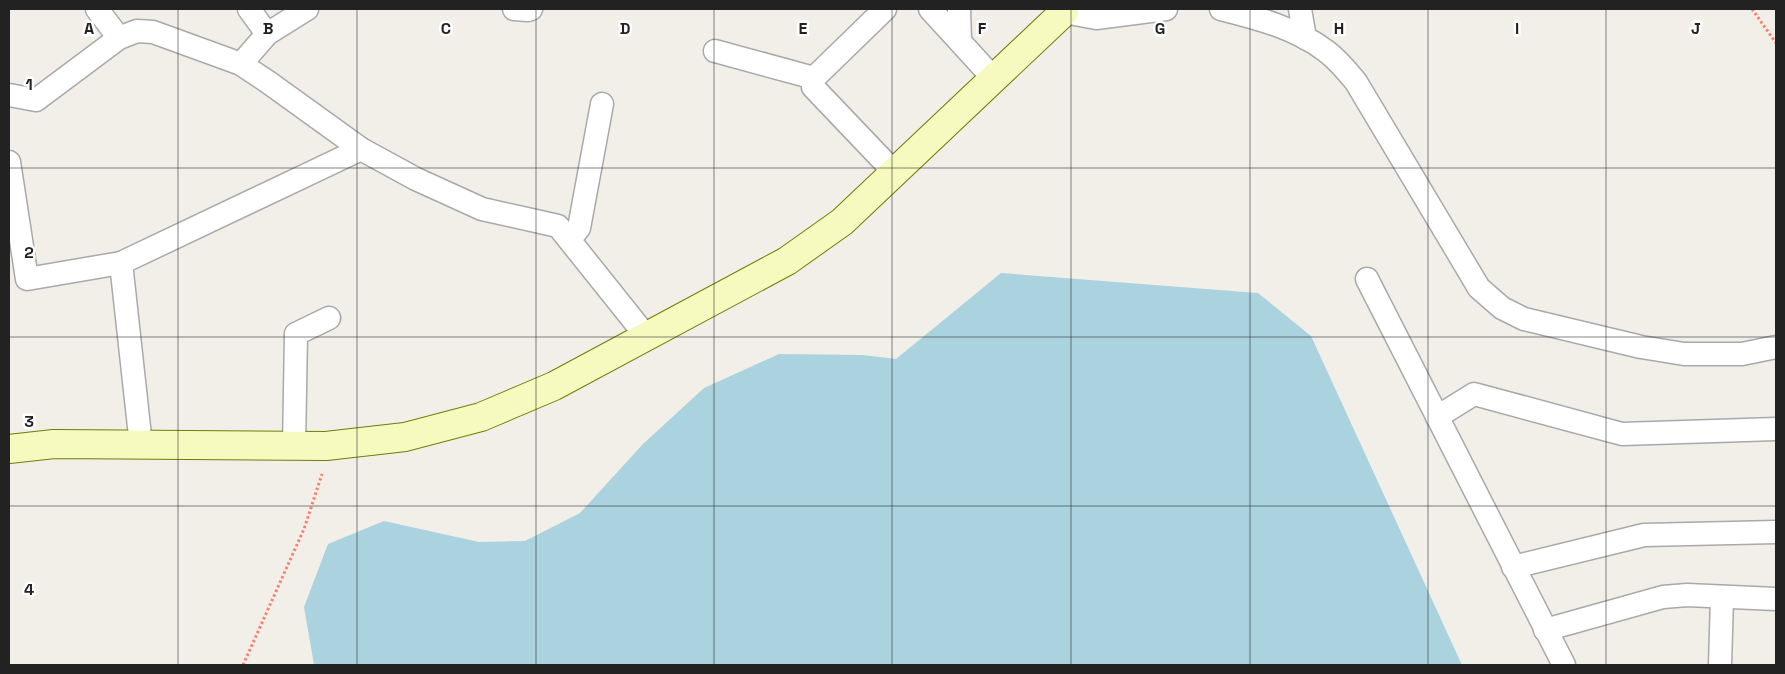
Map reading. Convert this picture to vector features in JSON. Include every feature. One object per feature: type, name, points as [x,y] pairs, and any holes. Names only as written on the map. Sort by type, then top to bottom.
[{"type":"street","points":[[97,9],[119,38]]},
{"type":"street","points":[[248,9],[267,34]]},
{"type":"street","points":[[241,64],[267,34],[307,9]]},
{"type":"street","points":[[514,9],[531,9]]},
{"type":"street","points":[[885,9],[814,78],[814,87],[895,173]]},
{"type":"street","points":[[930,9],[994,79]]},
{"type":"street","points":[[959,9],[960,41]]},
{"type":"street","points":[[9,449],[54,444],[326,446],[404,437],[481,417],[554,386],[787,261],[842,222],[1066,10],[1096,18],[1166,9]]},
{"type":"street","points":[[1221,9],[1260,19],[1287,29],[1304,38],[1326,51],[1356,82],[1478,288],[1502,308],[1524,319],[1640,347],[1684,354],[1742,354],[1776,347]]},
{"type":"street","points":[[1300,9],[1304,38]]},
{"type":"street","points":[[9,95],[36,100],[119,38],[137,31],[153,32],[241,64],[361,149],[416,179],[482,209],[558,226],[646,336]]},
{"type":"street","points":[[715,51],[814,78]]},
{"type":"street","points":[[570,239],[579,228],[602,104]]},
{"type":"street","points":[[9,162],[27,279],[121,263],[361,149]]},
{"type":"street","points":[[121,263],[141,445]]},
{"type":"street","points":[[1367,279],[1564,665]]},
{"type":"street","points":[[294,446],[296,334],[329,318]]},
{"type":"street","points":[[1437,417],[1474,394],[1622,434],[1776,429]]},
{"type":"street","points":[[1513,567],[1644,535],[1776,532]]},
{"type":"street","points":[[1545,630],[1663,597],[1687,595],[1776,599]]},
{"type":"street","points":[[1720,665],[1722,597]]},
{"type":"path","points":[[1752,9],[1776,43]]},
{"type":"path","points":[[243,665],[304,529],[323,472],[326,446]]},
{"type":"water","points":[[1001,273],[1258,293],[1311,336],[1462,665],[314,665],[304,607],[328,544],[384,521],[479,542],[525,541],[580,513],[643,444],[704,388],[779,354],[862,355],[896,359]]}]
